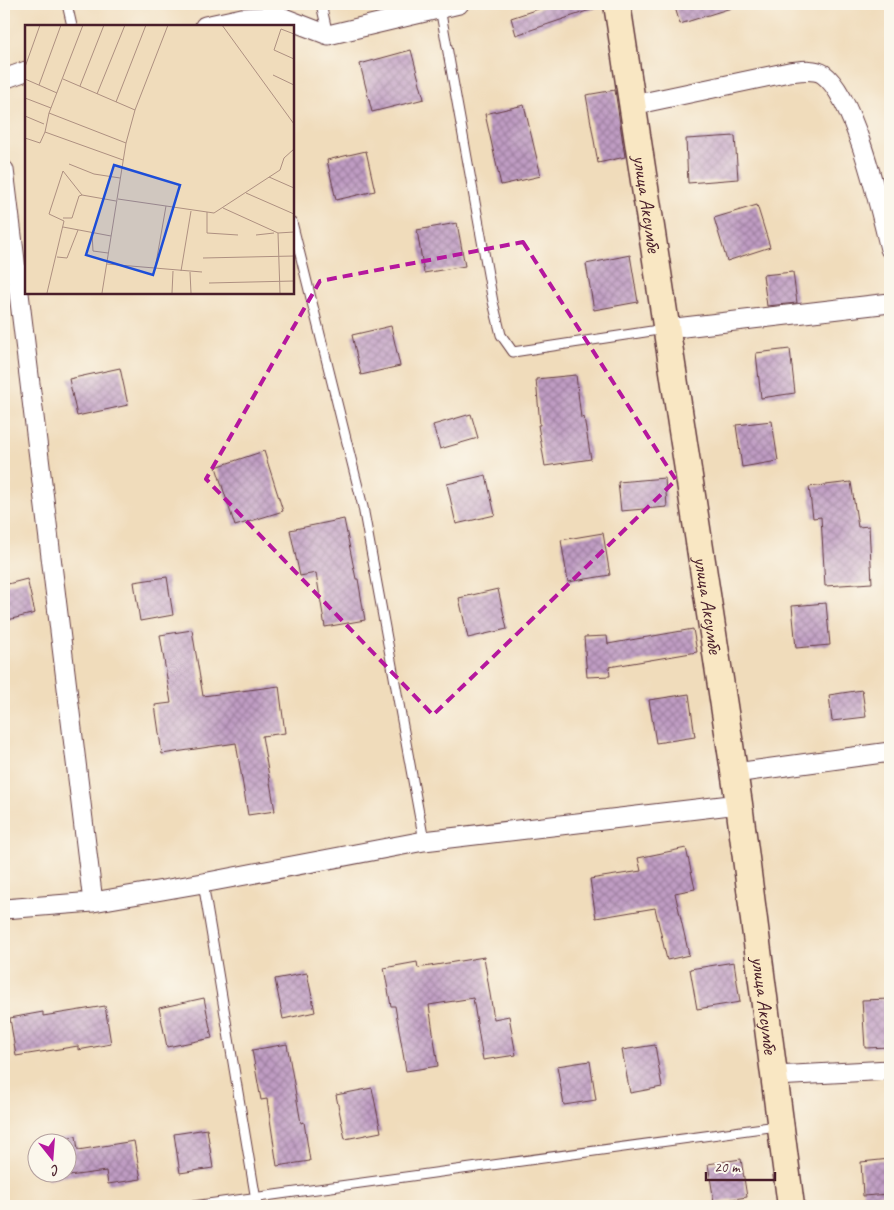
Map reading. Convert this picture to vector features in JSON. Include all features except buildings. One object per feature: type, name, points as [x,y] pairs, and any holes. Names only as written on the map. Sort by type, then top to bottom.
[{"type":"main road","name":"улица Аксумбе","points":[[617,4],[735,773],[791,1206]]},
{"type":"street","points":[[214,25],[279,16],[328,35],[459,4]]},
{"type":"street","points":[[633,104],[789,72],[806,70],[822,73],[835,86],[859,138],[890,249]]},
{"type":"street","points":[[4,79],[25,71]]},
{"type":"street","points":[[4,170],[93,902]]},
{"type":"street","points":[[667,329],[890,303]]},
{"type":"street","points":[[735,773],[890,752]]},
{"type":"street","points":[[4,909],[93,902],[424,841],[739,804]]},
{"type":"street","points":[[775,1076],[890,1070]]},
{"type":"lane","points":[[67,4],[72,25]]},
{"type":"lane","points":[[321,4],[328,35]]},
{"type":"lane","points":[[440,8],[491,292],[501,335],[513,352],[667,329]]},
{"type":"lane","points":[[294,230],[363,507],[424,841]]},
{"type":"lane","points":[[203,883],[257,1202]]},
{"type":"lane","points":[[193,1206],[257,1202],[781,1126]]},
{"type":"highlighted area","points":[[523,242],[676,480],[433,715],[206,479],[320,281]]}]
